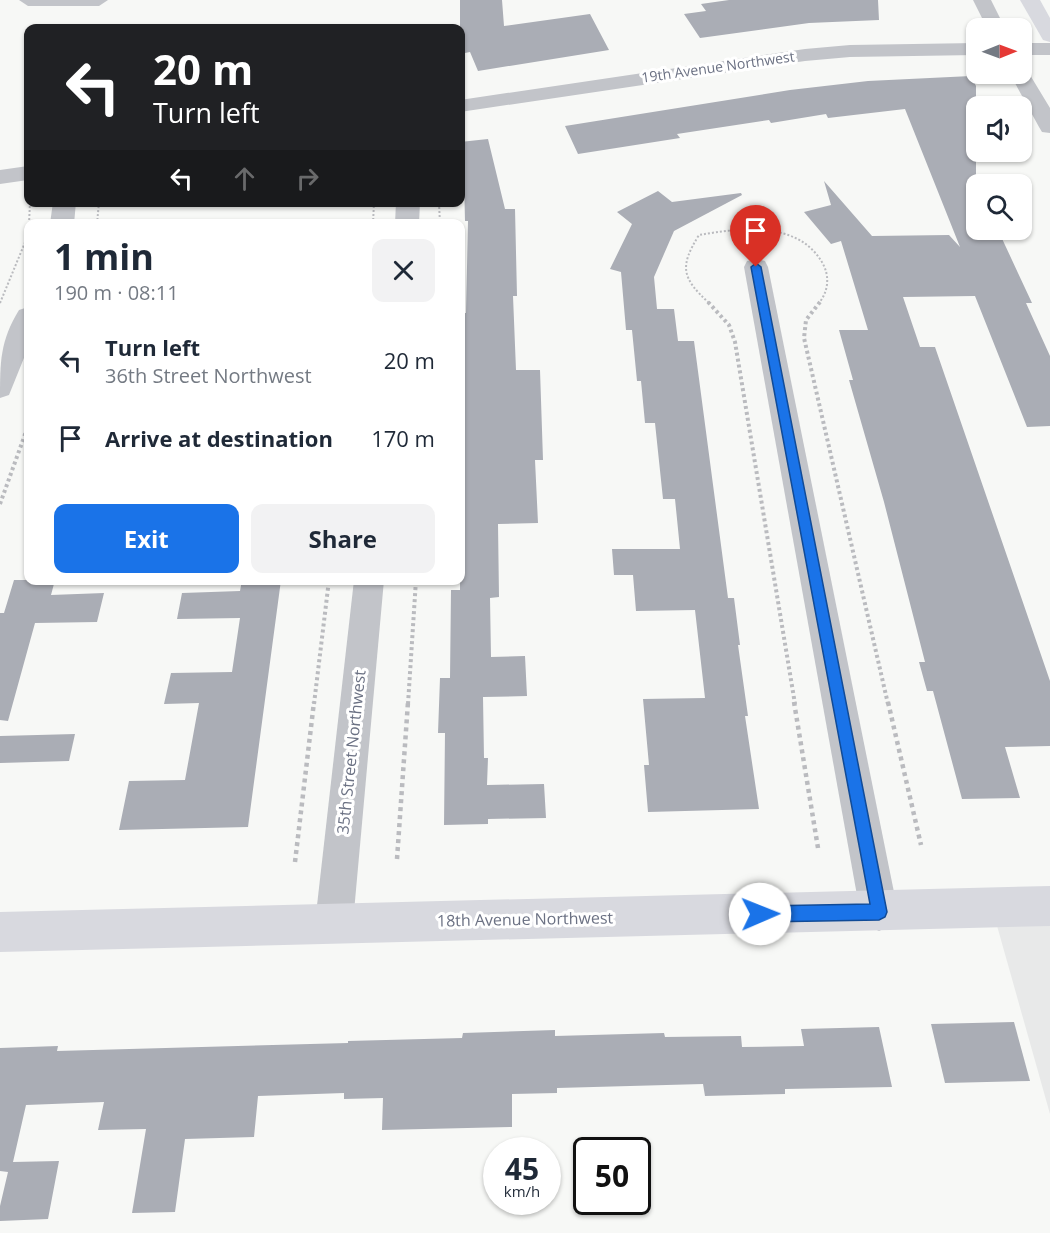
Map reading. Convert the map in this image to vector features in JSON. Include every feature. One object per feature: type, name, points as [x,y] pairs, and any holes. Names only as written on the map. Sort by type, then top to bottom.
[{"type":"main road","points":[[1030,0],[1050,36]]},
{"type":"main road","name":"18th Avenue Northwest","points":[[0,932],[1050,906]]},
{"type":"street","points":[[28,0],[99,0]]},
{"type":"street","points":[[982,0],[991,18]]},
{"type":"street","name":"19th Avenue Northwest","points":[[465,105],[805,55],[850,51],[966,49]]},
{"type":"street","points":[[1032,49],[1050,49]]},
{"type":"street","points":[[1026,84],[1050,128]]},
{"type":"street","points":[[0,177],[24,174]]},
{"type":"street","points":[[756,267],[879,912]]},
{"type":"street","points":[[0,388],[24,326]]},
{"type":"street","name":"35th Street Northwest","points":[[334,923],[368,585]]},
{"type":"path","points":[[0,303],[24,245]]},
{"type":"path","points":[[0,504],[24,437]]},
{"type":"path","points":[[295,862],[328,585]]},
{"type":"path","points":[[397,859],[416,585]]},
{"type":"shaded area","points":[[1050,906],[1050,1114],[992,908]]},
{"type":"building","points":[[460,0],[502,0],[504,26],[590,14],[609,50],[478,71],[470,52],[465,53],[465,24],[460,24]]},
{"type":"building","points":[[729,0],[878,0],[879,20],[809,23],[700,38],[684,14],[706,11],[701,4]]},
{"type":"building","points":[[966,76],[966,84],[975,84],[976,96],[966,96],[966,162],[976,162],[976,174],[966,174],[966,240],[1003,240],[1032,303],[1026,303],[1050,356],[1050,426],[1027,427],[975,296],[903,297],[920,347],[935,347],[1050,681],[1050,746],[1005,747],[1020,798],[962,799],[933,691],[927,691],[919,662],[925,662],[884,502],[849,380],[853,380],[839,330],[868,330],[841,241],[831,244],[804,212],[831,205],[824,181],[872,236],[949,235],[960,247],[905,109],[828,118],[826,114],[771,123],[769,120],[677,134],[680,138],[578,154],[565,126],[790,90],[868,81]]},
{"type":"building","points":[[488,139],[505,209],[515,209],[517,296],[513,296],[516,370],[540,370],[543,460],[535,460],[538,523],[498,524],[499,597],[490,598],[491,657],[525,656],[527,696],[483,697],[484,758],[488,758],[487,785],[544,784],[546,818],[488,819],[488,824],[444,825],[445,733],[438,733],[440,678],[450,678],[451,590],[460,590],[460,585],[465,585],[465,313],[468,221],[465,221],[465,141]]},
{"type":"building","points":[[658,191],[672,202],[741,193],[742,195],[674,231],[654,277],[657,309],[674,309],[678,341],[694,341],[728,598],[734,598],[748,716],[745,716],[759,809],[648,812],[644,765],[649,765],[643,699],[705,698],[695,610],[636,611],[633,575],[614,575],[612,549],[680,549],[675,499],[663,499],[655,423],[645,423],[641,381],[637,381],[632,330],[626,330],[621,272],[610,269],[632,224],[617,212]]},
{"type":"building","points":[[14,580],[24,580],[24,585],[54,585],[51,595],[104,593],[97,622],[35,623],[8,721],[0,720],[0,613],[4,613]]},
{"type":"building","points":[[241,585],[280,585],[248,827],[119,830],[129,781],[185,780],[199,703],[164,704],[171,673],[232,672],[240,618],[177,619],[182,593],[240,591]]},
{"type":"building","points":[[75,734],[69,761],[0,763],[0,736]]},
{"type":"building","points":[[1014,1022],[1030,1081],[945,1083],[931,1024]]},
{"type":"building","points":[[879,1027],[892,1087],[785,1089],[785,1094],[705,1096],[703,1084],[557,1088],[557,1093],[512,1094],[512,1127],[382,1130],[383,1098],[344,1099],[344,1093],[258,1096],[254,1137],[185,1139],[175,1212],[132,1213],[146,1129],[98,1130],[104,1102],[26,1105],[13,1162],[59,1161],[48,1219],[0,1221],[0,1206],[8,1172],[0,1171],[0,1048],[58,1046],[57,1051],[348,1043],[348,1041],[462,1038],[463,1033],[555,1030],[555,1036],[664,1033],[665,1037],[741,1036],[742,1047],[804,1046],[801,1029]]},
{"type":"route","points":[[756,267],[879,912],[760,914]]}]
